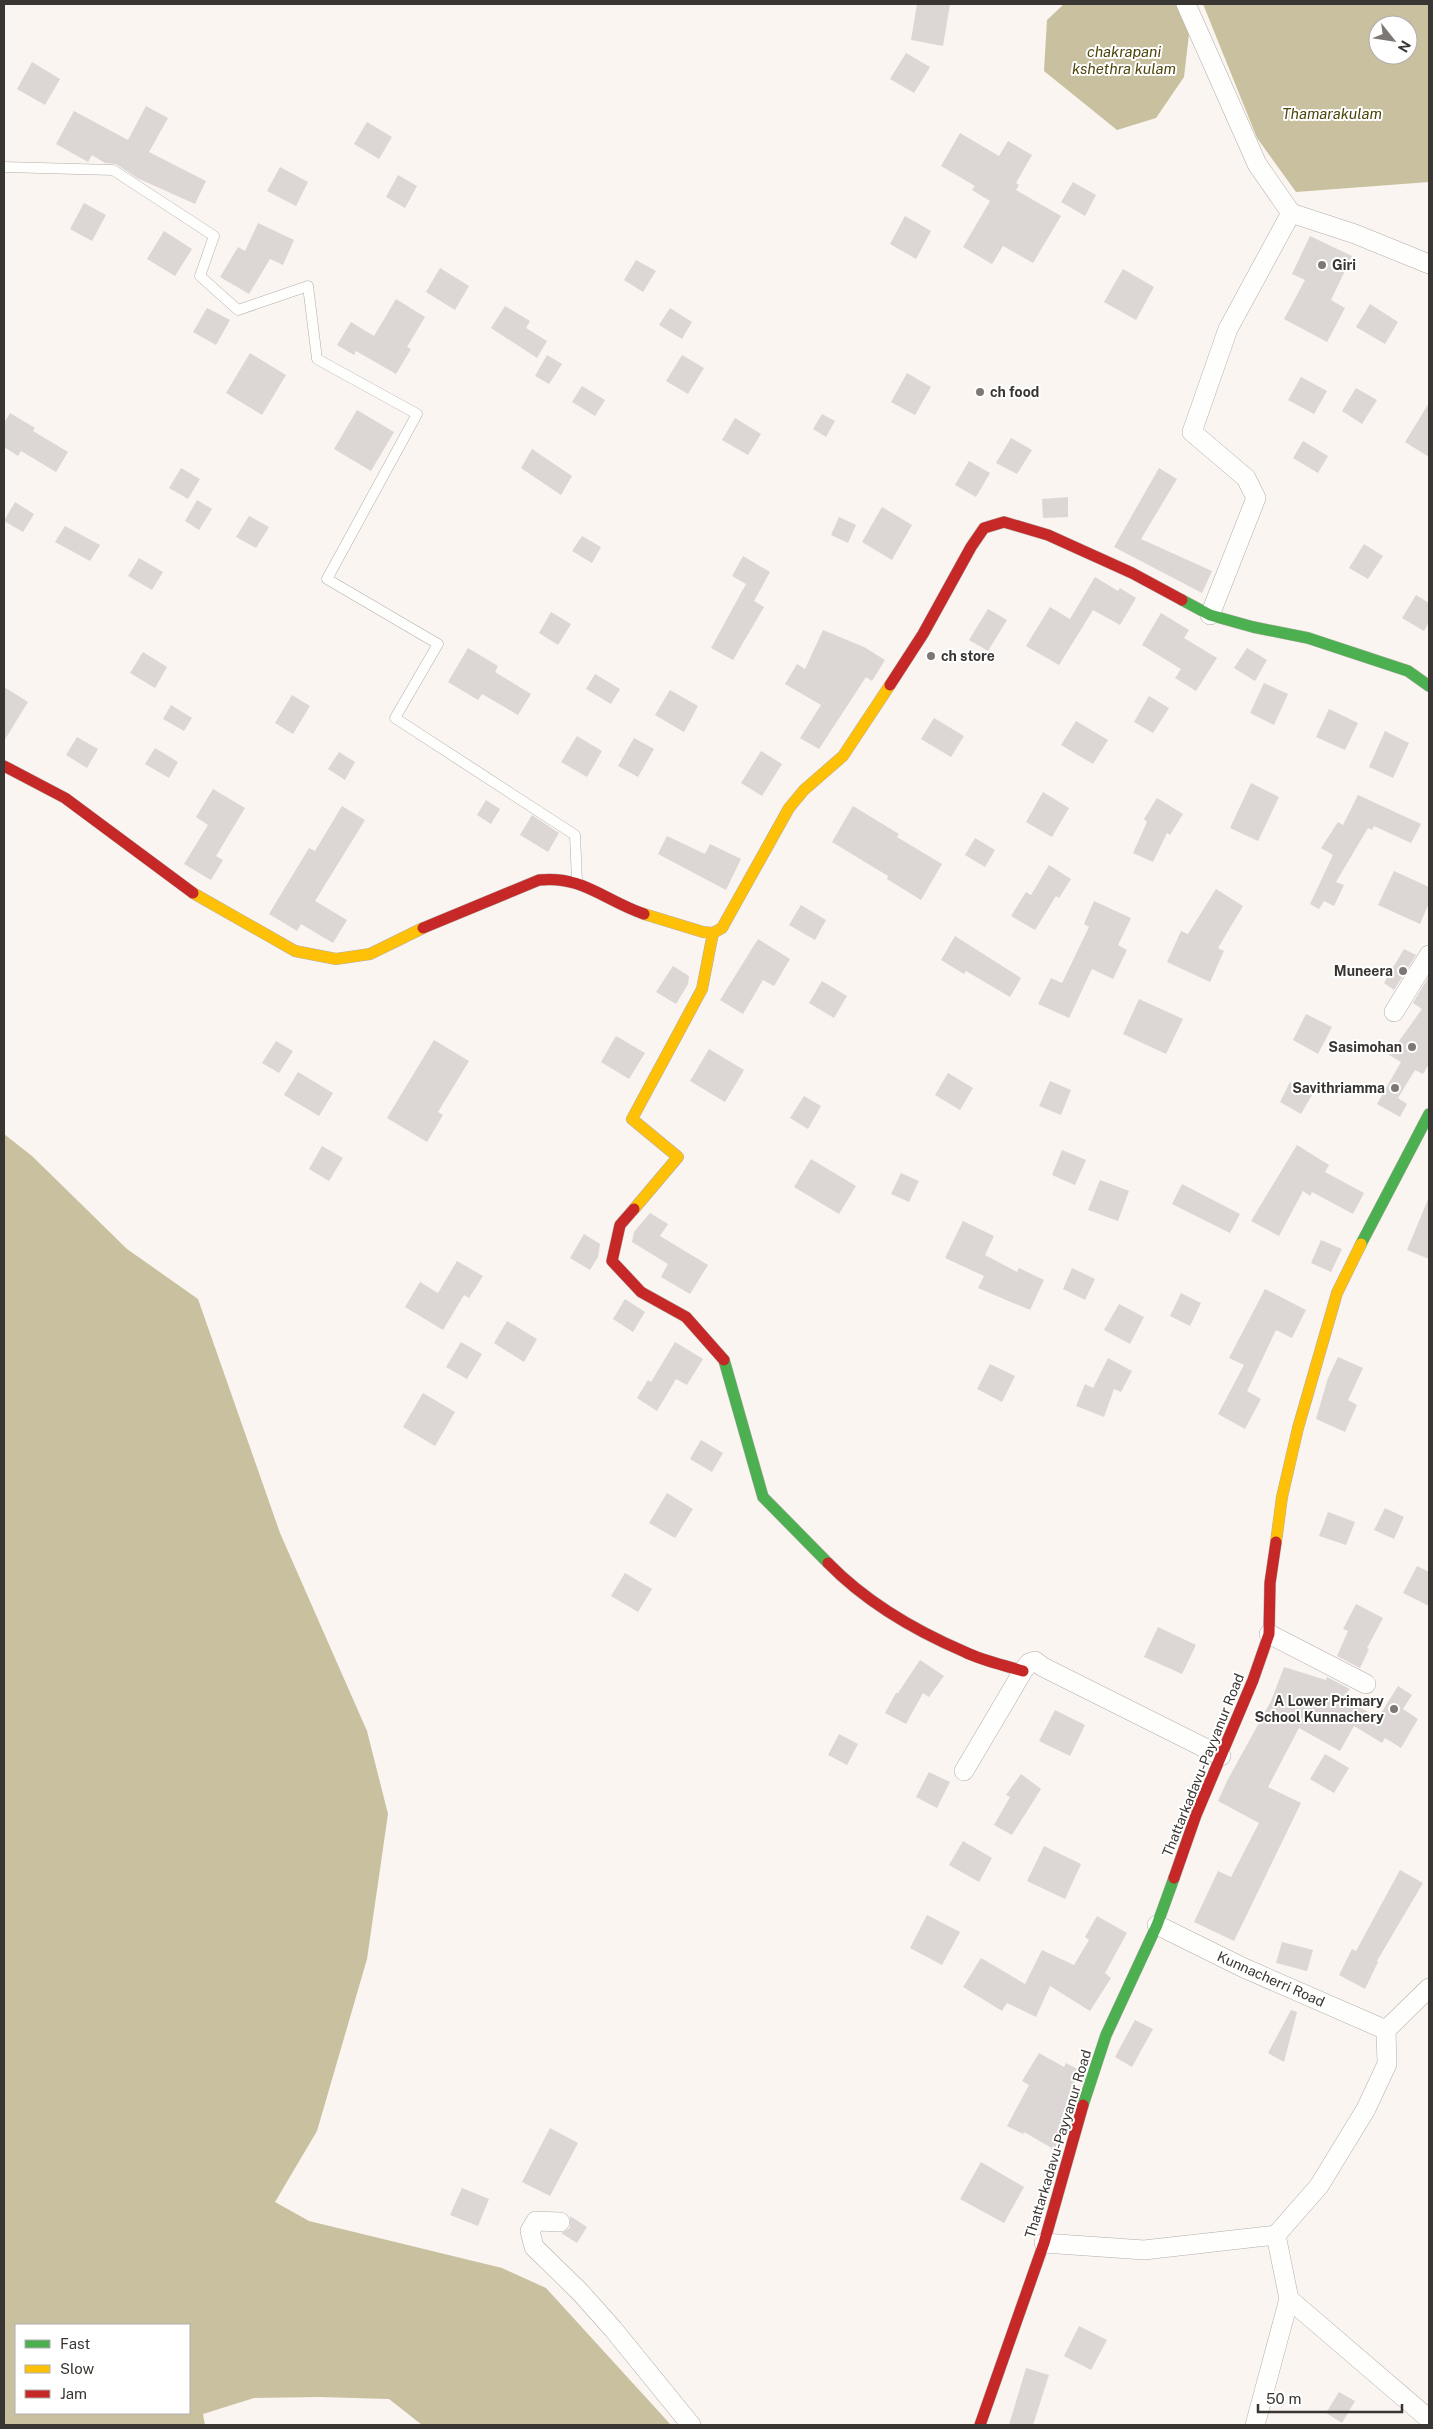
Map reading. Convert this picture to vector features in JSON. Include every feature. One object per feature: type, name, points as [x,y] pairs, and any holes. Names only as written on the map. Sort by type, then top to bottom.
[{"type":"main road","points":[[4,766],[65,798],[183,887],[295,951],[336,960],[370,954],[422,929],[539,880],[556,878],[577,882],[626,908],[703,932],[712,933],[722,928],[737,905],[788,808],[804,790],[843,756],[923,634],[984,528],[1004,522],[1048,534],[1132,573],[1210,615],[1253,627],[1308,638],[1408,671],[1429,686]]},
{"type":"main road","points":[[712,933],[702,989],[632,1119],[678,1157],[620,1224],[612,1261],[641,1292],[686,1317],[724,1360],[763,1497],[849,1585],[917,1628],[958,1649],[1023,1670]]},
{"type":"main road","name":"Thattarkadavu-Payyanur Road","points":[[980,2425],[999,2366],[1044,2243],[1084,2103],[1106,2035],[1157,1925],[1196,1815],[1253,1680],[1269,1634],[1270,1582],[1282,1497],[1298,1428],[1337,1293],[1375,1214],[1429,1114]]},
{"type":"street","points":[[1186,4],[1257,164],[1291,213],[1355,234],[1429,264]]},
{"type":"street","points":[[1210,615],[1256,498],[1246,478],[1192,432],[1228,329],[1291,213]]},
{"type":"street","points":[[1394,1012],[1429,955]]},
{"type":"street","points":[[1269,1634],[1366,1684]]},
{"type":"street","points":[[964,1771],[1023,1670],[1029,1663],[1036,1661],[1221,1756]]},
{"type":"street","name":"Kunnacherri Road","points":[[1157,1925],[1244,1968],[1386,2030]]},
{"type":"street","points":[[1044,2243],[1144,2250],[1276,2235],[1319,2186],[1366,2109],[1387,2064],[1386,2030],[1429,1988]]},
{"type":"street","points":[[560,2222],[536,2221],[530,2231],[534,2247],[580,2292],[691,2425]]},
{"type":"street","points":[[1255,2425],[1289,2299],[1276,2235]]},
{"type":"street","points":[[1289,2299],[1429,2420]]},
{"type":"lane","points":[[4,167],[113,170],[214,236],[200,276],[238,310],[308,286],[318,359],[417,414],[327,579],[438,644],[395,718],[575,835],[577,882]]},
{"type":"water","name":"chakrapani kshethra kulam","points":[[1064,4],[1176,4],[1189,34],[1184,77],[1156,118],[1117,130],[1044,71],[1047,20]]},
{"type":"water","name":"Thamarakulam","points":[[1203,4],[1429,4],[1429,182],[1296,192],[1257,138]]},
{"type":"water","points":[[4,1134],[32,1156],[127,1249],[198,1299],[280,1533],[367,1731],[388,1814],[367,1959],[317,2131],[275,2202],[309,2221],[502,2268],[546,2288],[671,2425],[422,2425],[389,2399],[319,2397],[254,2398],[203,2414],[205,2425],[4,2425]]},
{"type":"building","points":[[917,4],[950,4],[943,46],[911,40]]},
{"type":"building","points":[[906,53],[930,67],[914,93],[890,79]]},
{"type":"building","points":[[32,62],[60,79],[45,105],[17,89]]},
{"type":"building","points":[[146,106],[168,118],[149,152],[206,181],[195,204],[137,178],[116,164],[105,163],[92,155],[88,162],[56,144],[74,111],[128,140]]},
{"type":"building","points":[[367,122],[392,137],[379,159],[354,144]]},
{"type":"building","points":[[960,133],[999,156],[1008,141],[1032,155],[1016,183],[1019,185],[1016,190],[1061,216],[1033,263],[1003,246],[992,264],[963,247],[990,201],[972,190],[975,186],[941,166]]},
{"type":"building","points":[[280,167],[308,182],[296,206],[267,191]]},
{"type":"building","points":[[398,175],[417,186],[405,208],[386,197]]},
{"type":"building","points":[[1073,182],[1096,195],[1085,216],[1061,202]]},
{"type":"building","points":[[84,203],[106,215],[92,241],[70,229]]},
{"type":"building","points":[[905,216],[931,231],[916,259],[890,244]]},
{"type":"building","points":[[258,223],[294,240],[283,265],[270,259],[249,294],[220,277],[238,247],[245,251]]},
{"type":"building","points":[[164,231],[192,249],[175,276],[147,259]]},
{"type":"building","points":[[1310,236],[1352,256],[1331,300],[1345,308],[1327,342],[1284,319],[1305,280],[1292,274]]},
{"type":"building","points":[[636,260],[656,271],[643,292],[624,280]]},
{"type":"building","points":[[440,268],[469,286],[455,310],[426,292]]},
{"type":"building","points":[[1123,269],[1154,287],[1136,320],[1104,302]]},
{"type":"building","points":[[396,299],[425,317],[407,347],[411,349],[396,374],[356,351],[354,355],[337,345],[351,322],[374,336]]},
{"type":"building","points":[[1370,304],[1398,322],[1385,344],[1356,327]]},
{"type":"building","points":[[505,306],[530,321],[526,328],[547,341],[537,358],[491,328]]},
{"type":"building","points":[[207,308],[230,320],[216,345],[193,332]]},
{"type":"building","points":[[670,308],[692,322],[682,339],[659,325]]},
{"type":"building","points":[[250,353],[286,375],[262,415],[226,393]]},
{"type":"building","points":[[547,355],[562,364],[549,384],[535,376]]},
{"type":"building","points":[[682,355],[704,368],[688,394],[666,381]]},
{"type":"building","points":[[907,373],[931,387],[915,415],[891,402]]},
{"type":"building","points":[[1301,377],[1327,391],[1314,414],[1288,400]]},
{"type":"building","points":[[582,386],[605,400],[595,416],[572,402]]},
{"type":"building","points":[[1356,388],[1377,400],[1362,424],[1342,411]]},
{"type":"building","points":[[1429,403],[1429,457],[1405,442]]},
{"type":"building","points":[[357,410],[394,432],[371,471],[334,449]]},
{"type":"building","points":[[10,413],[35,428],[33,431],[68,452],[56,472],[21,451],[18,456],[4,447],[4,423]]},
{"type":"building","points":[[822,414],[835,421],[826,437],[813,429]]},
{"type":"building","points":[[735,418],[761,434],[748,455],[722,440]]},
{"type":"building","points":[[1011,438],[1032,450],[1017,474],[996,463]]},
{"type":"building","points":[[1303,441],[1328,456],[1318,473],[1293,458]]},
{"type":"building","points":[[532,449],[572,476],[561,495],[521,468]]},
{"type":"building","points":[[969,461],[990,473],[976,497],[955,485]]},
{"type":"building","points":[[181,468],[200,479],[188,499],[169,488]]},
{"type":"building","points":[[1159,468],[1177,479],[1141,539],[1212,571],[1202,593],[1114,547]]},
{"type":"building","points":[[1068,497],[1068,517],[1043,518],[1042,499]]},
{"type":"building","points":[[197,500],[212,509],[199,530],[185,521]]},
{"type":"building","points":[[15,502],[34,514],[23,532],[4,521]]},
{"type":"building","points":[[882,507],[912,525],[892,560],[862,542]]},
{"type":"building","points":[[249,516],[269,527],[256,548],[236,537]]},
{"type":"building","points":[[839,517],[856,525],[848,543],[831,535]]},
{"type":"building","points":[[65,526],[100,545],[90,561],[55,542]]},
{"type":"building","points":[[582,536],[601,547],[592,563],[572,551]]},
{"type":"building","points":[[1364,544],[1383,556],[1368,579],[1349,568]]},
{"type":"building","points":[[743,556],[770,572],[754,601],[764,607],[733,660],[711,648],[746,584],[732,576]]},
{"type":"building","points":[[139,558],[163,572],[152,590],[128,576]]},
{"type":"building","points":[[1095,577],[1118,591],[1120,588],[1136,598],[1120,625],[1093,610],[1059,665],[1026,646],[1050,607],[1070,619]]},
{"type":"building","points":[[1416,595],[1429,603],[1429,622],[1424,631],[1402,618]]},
{"type":"building","points":[[988,609],[1007,620],[988,651],[969,640]]},
{"type":"building","points":[[551,612],[571,624],[558,645],[539,633]]},
{"type":"building","points":[[1161,613],[1189,630],[1184,638],[1217,658],[1196,691],[1175,678],[1181,669],[1142,645]]},
{"type":"building","points":[[823,630],[864,647],[885,660],[872,681],[866,677],[819,749],[800,738],[821,705],[785,684],[797,664],[805,669]]},
{"type":"building","points":[[468,648],[498,666],[495,672],[531,694],[518,715],[482,694],[478,700],[448,682]]},
{"type":"building","points":[[1247,648],[1267,660],[1255,681],[1234,668]]},
{"type":"building","points":[[143,652],[167,667],[155,688],[130,673]]},
{"type":"building","points":[[595,674],[620,689],[611,704],[586,689]]},
{"type":"building","points":[[1264,683],[1288,694],[1274,725],[1250,713]]},
{"type":"building","points":[[4,687],[28,702],[4,741]]},
{"type":"building","points":[[670,690],[698,706],[684,732],[655,715]]},
{"type":"building","points":[[292,695],[310,706],[293,734],[275,723]]},
{"type":"building","points":[[1149,696],[1169,708],[1153,733],[1134,722]]},
{"type":"building","points":[[171,705],[192,718],[184,731],[163,719]]},
{"type":"building","points":[[1329,709],[1358,723],[1345,750],[1316,737]]},
{"type":"building","points":[[934,718],[964,736],[951,757],[921,739]]},
{"type":"building","points":[[1076,721],[1108,740],[1093,764],[1061,745]]},
{"type":"building","points":[[1385,731],[1409,743],[1393,778],[1369,767]]},
{"type":"building","points":[[577,736],[602,751],[587,777],[561,762]]},
{"type":"building","points":[[77,737],[98,749],[87,768],[66,755]]},
{"type":"building","points":[[634,738],[654,749],[638,777],[618,766]]},
{"type":"building","points":[[155,748],[178,762],[169,778],[145,764]]},
{"type":"building","points":[[761,751],[782,764],[762,796],[741,783]]},
{"type":"building","points":[[339,752],[355,762],[345,780],[328,769]]},
{"type":"building","points":[[1251,783],[1279,797],[1258,841],[1230,828]]},
{"type":"building","points":[[213,789],[245,808],[216,856],[223,860],[211,880],[184,864],[208,825],[196,817]]},
{"type":"building","points":[[1043,792],[1069,808],[1052,837],[1026,822]]},
{"type":"building","points":[[1358,795],[1421,824],[1411,843],[1374,826],[1372,830],[1368,828],[1336,882],[1344,885],[1334,906],[1324,901],[1319,909],[1310,904],[1333,855],[1321,848],[1338,822],[1343,825]]},
{"type":"building","points":[[1157,798],[1183,814],[1170,835],[1167,833],[1153,862],[1133,853],[1147,822],[1144,819]]},
{"type":"building","points":[[486,800],[500,809],[491,824],[477,815]]},
{"type":"building","points":[[342,806],[365,820],[315,901],[347,920],[333,943],[301,924],[297,931],[269,914],[309,848],[315,851]]},
{"type":"building","points":[[853,806],[899,834],[897,837],[942,864],[921,900],[887,879],[888,876],[832,842]]},
{"type":"building","points":[[532,815],[559,833],[548,852],[520,835]]},
{"type":"building","points":[[667,836],[705,854],[710,844],[741,859],[726,890],[658,854]]},
{"type":"building","points":[[975,838],[995,850],[985,867],[965,855]]},
{"type":"building","points":[[1049,865],[1071,879],[1059,898],[1056,896],[1035,930],[1011,916],[1026,892],[1031,895]]},
{"type":"building","points":[[1394,871],[1429,887],[1429,903],[1420,924],[1378,905]]},
{"type":"building","points":[[1216,889],[1243,906],[1218,948],[1224,951],[1210,982],[1167,962],[1181,931],[1188,934]]},
{"type":"building","points":[[1094,901],[1131,918],[1118,945],[1127,950],[1113,979],[1092,969],[1069,1018],[1038,1004],[1051,978],[1062,983],[1089,927],[1084,924]]},
{"type":"building","points":[[801,905],[826,920],[815,940],[789,925]]},
{"type":"building","points":[[955,936],[1021,978],[1010,997],[966,971],[964,974],[941,960]]},
{"type":"building","points":[[758,939],[790,959],[774,986],[763,980],[743,1014],[720,1000]]},
{"type":"building","name":"Muneera","points":[[1404,949],[1416,955],[1394,990],[1384,983]]},
{"type":"building","points":[[673,966],[689,976],[688,984],[676,1004],[656,992]]},
{"type":"building","points":[[1429,976],[1429,1064],[1423,1074],[1415,1070],[1398,1098],[1407,1104],[1400,1117],[1377,1104],[1401,1062],[1389,1055],[1422,1009],[1413,1003]]},
{"type":"building","points":[[822,981],[847,996],[834,1018],[809,1003]]},
{"type":"building","points":[[1139,999],[1183,1019],[1166,1054],[1123,1034]]},
{"type":"building","points":[[1306,1014],[1332,1027],[1318,1054],[1293,1040]]},
{"type":"building","points":[[616,1036],[645,1053],[629,1079],[601,1062]]},
{"type":"building","points":[[434,1040],[469,1061],[438,1112],[443,1115],[427,1142],[387,1118]]},
{"type":"building","points":[[276,1041],[293,1051],[279,1073],[262,1063]]},
{"type":"building","points":[[709,1049],[744,1070],[725,1102],[690,1081]]},
{"type":"building","points":[[298,1072],[333,1093],[319,1116],[284,1095]]},
{"type":"building","points":[[948,1073],[973,1088],[960,1110],[935,1095]]},
{"type":"building","points":[[1050,1081],[1071,1090],[1061,1115],[1039,1106]]},
{"type":"building","points":[[1290,1082],[1312,1095],[1301,1114],[1280,1102]]},
{"type":"building","points":[[804,1096],[821,1106],[808,1129],[790,1118]]},
{"type":"building","points":[[1297,1145],[1329,1165],[1325,1172],[1364,1193],[1353,1214],[1312,1192],[1310,1196],[1303,1191],[1279,1236],[1251,1221]]},
{"type":"building","points":[[322,1146],[343,1158],[329,1181],[309,1169]]},
{"type":"building","points":[[1062,1150],[1086,1160],[1075,1185],[1052,1175]]},
{"type":"building","points":[[811,1159],[856,1186],[839,1214],[794,1187]]},
{"type":"building","points":[[901,1173],[919,1181],[909,1202],[891,1194]]},
{"type":"building","points":[[1100,1180],[1129,1191],[1118,1221],[1088,1210]]},
{"type":"building","points":[[1182,1184],[1240,1214],[1230,1233],[1172,1204]]},
{"type":"building","points":[[1429,1197],[1429,1259],[1407,1250]]},
{"type":"building","points":[[650,1213],[668,1224],[660,1236],[708,1265],[690,1294],[661,1277],[668,1264],[632,1242],[634,1232]]},
{"type":"building","points":[[963,1221],[994,1236],[985,1255],[1017,1272],[1019,1268],[1044,1280],[1030,1310],[978,1288],[984,1276],[945,1258]]},
{"type":"building","points":[[584,1234],[600,1244],[598,1257],[590,1270],[570,1258]]},
{"type":"building","points":[[1321,1240],[1342,1249],[1331,1272],[1311,1263]]},
{"type":"building","points":[[457,1261],[483,1276],[469,1298],[464,1295],[443,1330],[405,1307],[420,1282],[438,1293]]},
{"type":"building","points":[[1072,1268],[1095,1279],[1085,1300],[1063,1289]]},
{"type":"building","points":[[1265,1289],[1306,1310],[1292,1338],[1276,1330],[1247,1391],[1261,1399],[1245,1429],[1218,1414],[1244,1365],[1229,1358]]},
{"type":"building","points":[[1181,1293],[1201,1303],[1190,1326],[1170,1316]]},
{"type":"building","points":[[625,1299],[645,1312],[633,1332],[613,1319]]},
{"type":"building","points":[[1119,1304],[1144,1317],[1130,1344],[1104,1330]]},
{"type":"building","points":[[507,1321],[537,1339],[524,1362],[494,1343]]},
{"type":"building","points":[[461,1342],[482,1354],[467,1379],[446,1367]]},
{"type":"building","points":[[675,1342],[703,1359],[687,1385],[676,1379],[657,1411],[637,1398],[648,1380],[651,1382]]},
{"type":"building","points":[[1338,1357],[1363,1368],[1348,1400],[1357,1405],[1345,1432],[1316,1419],[1328,1378]]},
{"type":"building","points":[[1108,1358],[1132,1371],[1121,1392],[1114,1389],[1104,1417],[1076,1406],[1085,1384],[1093,1388]]},
{"type":"building","points":[[990,1364],[1015,1376],[1002,1402],[977,1389]]},
{"type":"building","points":[[423,1393],[455,1412],[435,1446],[403,1427]]},
{"type":"building","points":[[701,1440],[723,1453],[712,1472],[690,1459]]},
{"type":"building","points":[[667,1493],[693,1509],[675,1538],[649,1523]]},
{"type":"building","points":[[1385,1508],[1404,1517],[1394,1539],[1374,1530]]},
{"type":"building","points":[[1328,1512],[1355,1522],[1346,1545],[1319,1536]]},
{"type":"building","points":[[1417,1566],[1429,1572],[1429,1606],[1403,1593]]},
{"type":"building","points":[[625,1573],[652,1589],[638,1612],[611,1596]]},
{"type":"building","points":[[1356,1604],[1383,1618],[1367,1648],[1369,1649],[1360,1668],[1337,1656],[1348,1631],[1343,1629]]},
{"type":"building","points":[[1158,1627],[1196,1645],[1182,1674],[1144,1657]]},
{"type":"building","points":[[920,1660],[944,1676],[929,1697],[923,1693],[906,1724],[885,1713],[896,1693],[898,1693]]},
{"type":"building","points":[[1284,1667],[1326,1680],[1327,1677],[1350,1689],[1343,1697],[1378,1718],[1398,1686],[1412,1695],[1403,1709],[1418,1719],[1401,1748],[1385,1738],[1382,1743],[1354,1726],[1340,1751],[1299,1728],[1268,1787],[1301,1803],[1234,1941],[1194,1922],[1218,1871],[1231,1877],[1259,1823],[1218,1801],[1271,1701]]},
{"type":"building","points":[[1055,1710],[1085,1725],[1070,1756],[1039,1741]]},
{"type":"building","points":[[839,1734],[858,1744],[847,1765],[828,1755]]},
{"type":"building","points":[[1325,1754],[1349,1768],[1334,1793],[1310,1779]]},
{"type":"building","points":[[929,1772],[950,1782],[937,1808],[916,1797]]},
{"type":"building","points":[[1021,1774],[1041,1789],[1012,1835],[994,1825],[1010,1797],[1006,1795]]},
{"type":"building","points":[[963,1841],[992,1858],[979,1882],[949,1865]]},
{"type":"building","points":[[1044,1846],[1081,1864],[1065,1899],[1027,1881]]},
{"type":"building","points":[[1400,1870],[1423,1883],[1377,1961],[1365,1989],[1339,1975],[1352,1949],[1356,1951]]},
{"type":"building","points":[[927,1915],[960,1932],[942,1965],[910,1948]]},
{"type":"building","points":[[1097,1916],[1127,1933],[1105,1973],[1111,1978],[1090,2011],[1050,1986],[1036,2017],[1007,2003],[1002,2011],[963,1987],[981,1958],[1025,1984],[1042,1950],[1074,1965],[1089,1940],[1085,1937]]},
{"type":"building","points":[[1282,1942],[1313,1950],[1307,1971],[1276,1963]]},
{"type":"building","points":[[1291,2010],[1297,2012],[1284,2062],[1268,2053]]},
{"type":"building","points":[[1135,2020],[1153,2029],[1132,2067],[1115,2057]]},
{"type":"building","points":[[1039,2053],[1064,2067],[1066,2063],[1079,2070],[1062,2115],[1064,2117],[1055,2150],[1024,2132],[1023,2134],[1007,2126],[1029,2085],[1022,2081]]},
{"type":"building","points":[[550,2128],[578,2143],[550,2196],[522,2182]]},
{"type":"building","points":[[981,2162],[1024,2187],[1004,2223],[960,2199]]},
{"type":"building","points":[[462,2188],[489,2199],[478,2226],[450,2215]]},
{"type":"building","points":[[570,2216],[587,2227],[577,2243],[561,2233],[570,2228]]},
{"type":"building","points":[[1079,2326],[1107,2340],[1091,2370],[1064,2356]]},
{"type":"building","points":[[1026,2368],[1049,2375],[1033,2425],[1009,2425]]},
{"type":"building","points":[[1339,2392],[1355,2401],[1342,2423],[1326,2413]]},
{"type":"traffic: fast","points":[[1182,600],[1210,615],[1253,627],[1308,638],[1408,671],[1429,686]]},
{"type":"traffic: fast","points":[[1361,1244],[1429,1114]]},
{"type":"traffic: fast","points":[[724,1360],[763,1497],[828,1563]]},
{"type":"traffic: fast","points":[[1083,2105],[1106,2035],[1157,1925],[1174,1878]]},
{"type":"traffic: slow","points":[[644,914],[703,932],[713,933],[722,928],[789,808],[804,790],[843,756],[890,685]]},
{"type":"traffic: slow","points":[[193,893],[295,951],[336,959],[370,954],[423,928]]},
{"type":"traffic: slow","points":[[634,1209],[678,1157],[632,1119],[702,989],[713,933]]},
{"type":"traffic: slow","points":[[1276,1542],[1282,1497],[1298,1428],[1337,1293],[1361,1244]]},
{"type":"traffic: jam","points":[[890,685],[923,634],[971,547],[984,528],[1004,522],[1048,535],[1132,573],[1182,600]]},
{"type":"traffic: jam","points":[[4,766],[65,798],[193,893]]},
{"type":"traffic: jam","points":[[423,928],[539,880],[554,879],[581,885],[644,914]]},
{"type":"traffic: jam","points":[[634,1209],[620,1225],[612,1261],[641,1292],[686,1317],[724,1360]]},
{"type":"traffic: jam","points":[[1174,1878],[1196,1815],[1253,1680],[1269,1634],[1270,1583],[1276,1542]]},
{"type":"traffic: jam","points":[[828,1563],[858,1590],[892,1614],[928,1635],[972,1655],[1023,1671]]},
{"type":"traffic: jam","points":[[980,2425],[1044,2243],[1083,2105]]},
{"type":"place","name":"Giri","points":[[1322,265]]},
{"type":"place","name":"ch food","points":[[980,392]]},
{"type":"place","name":"ch store","points":[[931,656]]},
{"type":"place","name":"Muneera","points":[[1403,971]]},
{"type":"place","name":"Sasimohan","points":[[1412,1047]]},
{"type":"place","name":"Savithriamma","points":[[1395,1088]]},
{"type":"place","name":"A Lower Primary School Kunnachery","points":[[1394,1709]]}]
